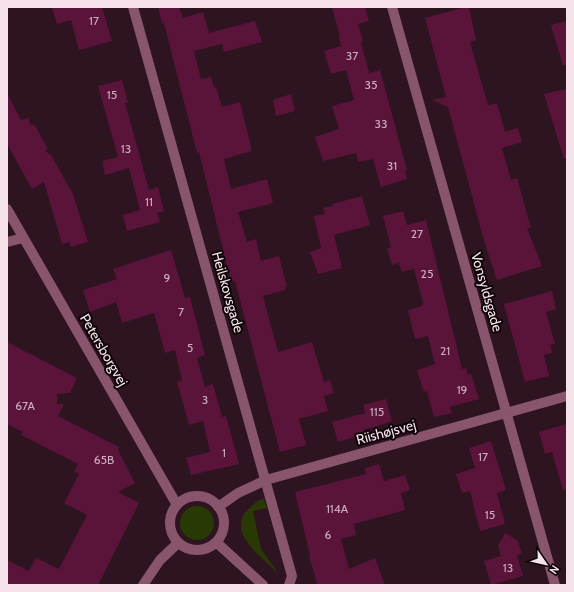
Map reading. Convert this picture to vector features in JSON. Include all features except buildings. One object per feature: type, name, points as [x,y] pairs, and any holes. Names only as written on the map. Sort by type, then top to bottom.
[{"type":"street","name":"Heilskovsgade","points":[[133,7],[292,576],[289,585]]},
{"type":"street","name":"Vonsyldsgade","points":[[392,7],[555,585]]},
{"type":"street","name":"Petersborgvej","points":[[7,209],[177,505]]},
{"type":"street","points":[[7,242],[23,238]]},
{"type":"street","name":"Riishøjsvej","points":[[218,507],[238,493],[266,480],[567,396]]},
{"type":"street","points":[[193,496],[203,497],[218,507],[222,514],[223,528],[216,542],[202,549],[193,550],[178,543],[170,528],[170,520],[177,505],[185,499],[193,496]]},
{"type":"street","points":[[216,542],[263,585]]},
{"type":"street","points":[[143,585],[160,560],[178,543]]},
{"type":"green space","points":[[263,498],[267,508],[253,511],[261,549],[278,573],[250,546],[244,537],[241,527],[242,517],[249,508]]},
{"type":"green space","points":[[200,506],[209,511],[213,516],[213,530],[209,535],[204,539],[194,540],[190,539],[181,530],[180,520],[181,516],[190,507]]}]
